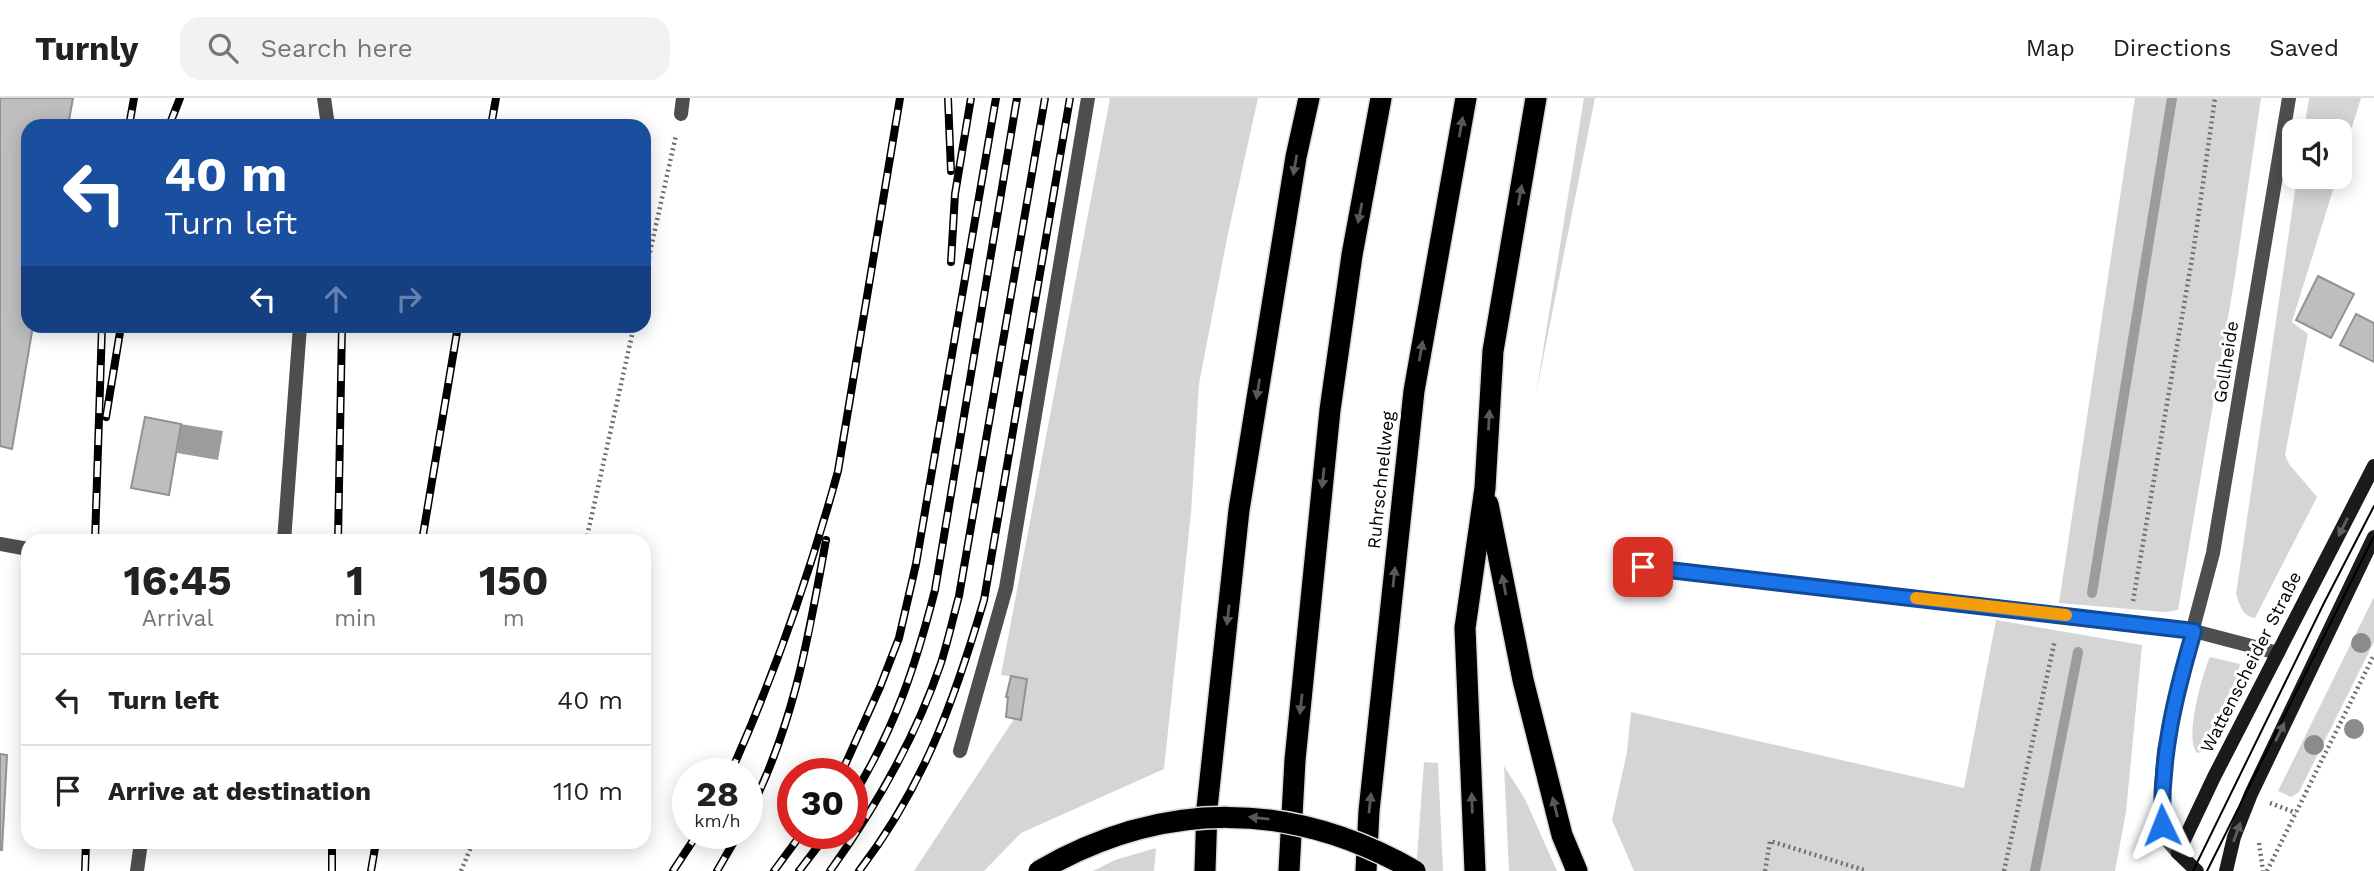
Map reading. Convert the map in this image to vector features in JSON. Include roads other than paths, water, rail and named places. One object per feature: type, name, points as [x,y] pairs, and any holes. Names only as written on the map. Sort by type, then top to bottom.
[{"type":"highway","points":[[1205,871],[1207,808],[1239,510],[1296,157],[1309,98]]},
{"type":"highway","points":[[1289,871],[1295,760],[1330,410],[1352,255],[1381,98]]},
{"type":"highway","name":"Ruhrschnellweg","points":[[1366,871],[1369,811],[1414,391],[1466,98]]},
{"type":"highway","points":[[1475,871],[1465,628],[1485,488],[1493,351],[1536,98]]},
{"type":"highway","points":[[1485,488],[1523,680],[1562,835],[1577,871]]},
{"type":"highway","points":[[1040,871],[1096,843],[1140,828],[1186,819],[1238,816],[1275,820],[1338,835],[1385,854],[1415,871]]},
{"type":"main road","name":"Wattenscheider Straße","points":[[2178,853],[2214,776],[2374,466]]},
{"type":"main road","points":[[2225,871],[2234,836],[2252,794],[2374,537]]},
{"type":"main road","points":[[2178,853],[2197,871]]},
{"type":"street","points":[[324,98],[327,119]]},
{"type":"street","points":[[681,114],[683,98]]},
{"type":"street","points":[[960,751],[1006,588],[1088,98]]},
{"type":"street","name":"Gollheide","points":[[2178,853],[2169,842],[2162,825],[2164,751],[2213,553],[2289,98]]},
{"type":"street","points":[[285,534],[299,333]]},
{"type":"street","points":[[0,544],[21,548]]},
{"type":"street","points":[[1643,567],[2129,622],[2194,631],[2278,653]]},
{"type":"street","points":[[137,871],[140,849]]},
{"type":"waterway","points":[[2092,593],[2172,98]]},
{"type":"waterway","points":[[2035,871],[2078,652]]},
{"type":"tram line","points":[[2193,871],[2374,506]]},
{"type":"tram line","points":[[2207,871],[2374,536]]},
{"type":"railway","points":[[130,119],[134,98]]},
{"type":"railway","points":[[172,119],[180,98]]},
{"type":"railway","points":[[492,119],[496,98]]},
{"type":"railway","points":[[737,758],[790,624],[838,471],[900,98]]},
{"type":"railway","points":[[948,98],[951,171]]},
{"type":"railway","points":[[951,262],[955,194],[971,98]]},
{"type":"railway","points":[[848,758],[899,638],[916,564],[996,98]]},
{"type":"railway","points":[[868,770],[902,697],[920,646],[935,590],[1017,98]]},
{"type":"railway","points":[[830,871],[863,822],[907,745],[931,691],[946,646],[959,596],[1045,98]]},
{"type":"railway","points":[[859,871],[902,807],[935,742],[984,600],[1070,98]]},
{"type":"railway","points":[[95,534],[102,333]]},
{"type":"railway","points":[[106,417],[120,333]]},
{"type":"railway","points":[[338,534],[342,333]]},
{"type":"railway","points":[[423,534],[457,333]]},
{"type":"railway","points":[[763,783],[777,749],[797,682],[826,540]]},
{"type":"railway","points":[[85,871],[86,849]]},
{"type":"railway","points":[[332,849],[332,871]]},
{"type":"railway","points":[[371,871],[375,849]]},
{"type":"railway","points":[[673,871],[687,849]]},
{"type":"railway","points":[[717,871],[730,849]]},
{"type":"railway","points":[[774,871],[790,849]]},
{"type":"railway","points":[[799,871],[816,849]]}]
